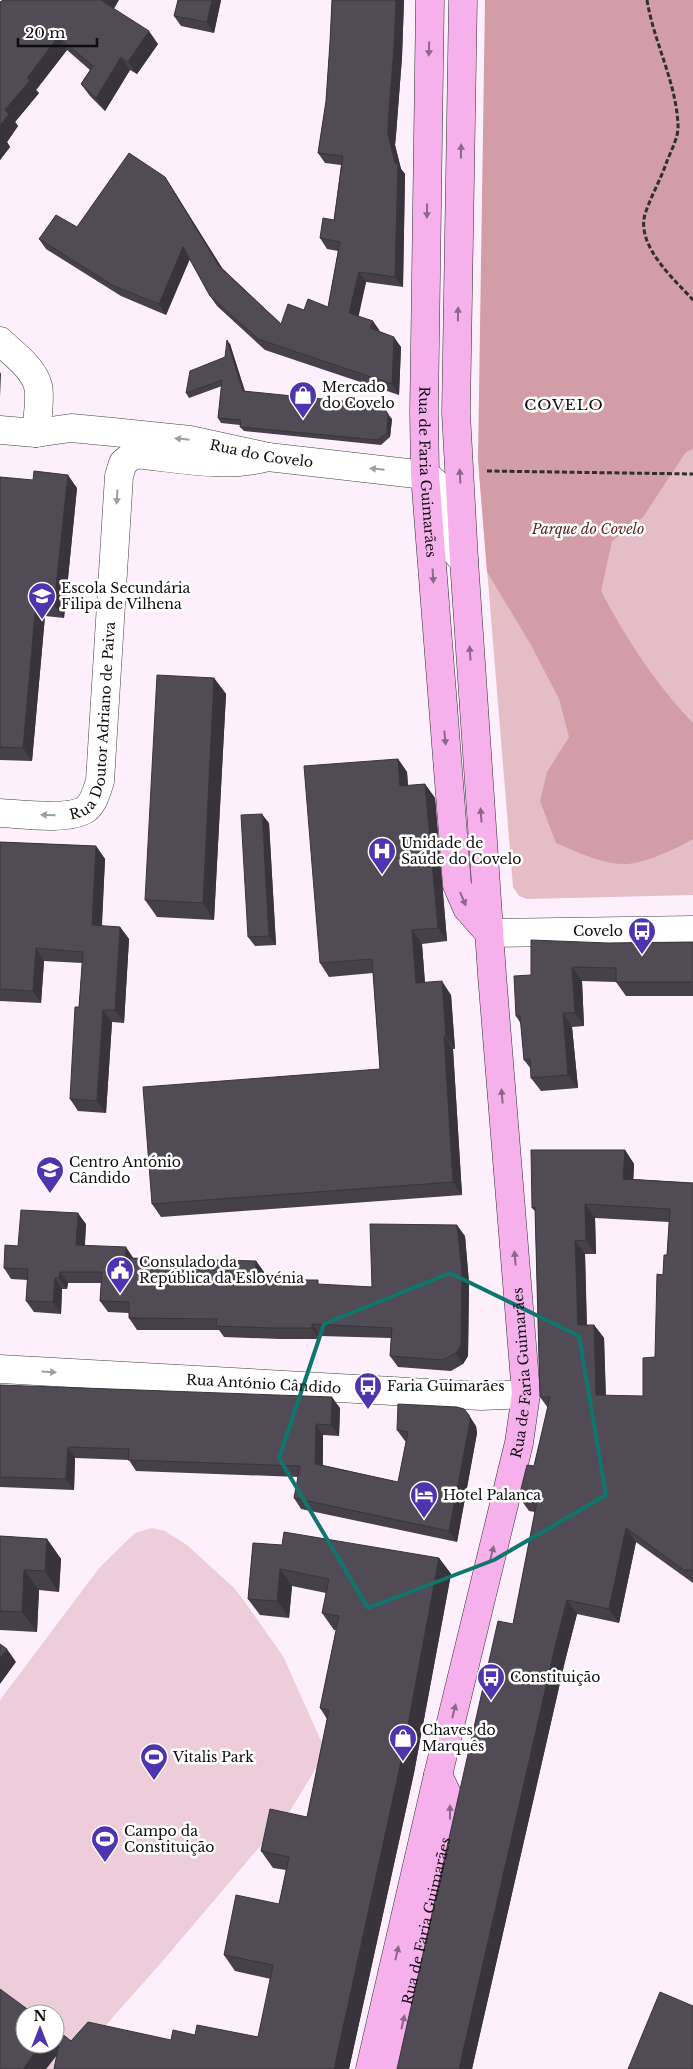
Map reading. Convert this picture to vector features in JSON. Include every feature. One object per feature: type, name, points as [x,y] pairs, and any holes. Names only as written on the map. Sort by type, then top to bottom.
[{"type":"main road","name":"Rua de Faria Guimarães","points":[[430,0],[424,412],[425,475],[458,885],[467,908],[489,934]]},
{"type":"main road","name":"Rua de Faria Guimarães","points":[[370,2069],[438,1775],[519,1444],[526,1394],[489,934],[456,413],[463,0]]},
{"type":"main road","name":"Rua de Faria Guimarães","points":[[392,2069],[452,1815],[448,1796],[438,1775]]},
{"type":"street","points":[[0,341],[33,375],[38,387],[36,433]]},
{"type":"street","name":"Rua do Covelo","points":[[0,430],[36,433],[71,428],[190,440],[268,457],[425,475]]},
{"type":"street","name":"Rua Doutor Adriano de Paiva","points":[[0,813],[69,816],[86,809],[95,796],[100,781],[119,476],[123,463],[134,454],[231,464],[251,462],[268,457]]},
{"type":"street","points":[[425,475],[441,488],[450,545],[456,554],[464,560]]},
{"type":"street","points":[[489,934],[693,930]]},
{"type":"street","name":"Rua António Cândido","points":[[0,1369],[481,1396],[526,1394]]},
{"type":"path","points":[[647,0],[651,25],[674,89],[679,128],[645,216],[646,233],[654,257],[693,300]]},
{"type":"path","points":[[479,471],[693,474]]},
{"type":"highlighted area","points":[[450,1273],[579,1336],[606,1495],[494,1560],[368,1608],[279,1458],[324,1324]]},
{"type":"green space","name":"Parque do Covelo","points":[[485,0],[693,0],[693,449],[686,452],[643,517],[612,541],[601,591],[642,660],[693,723],[693,839],[661,854],[634,863],[618,864],[600,860],[556,843],[540,801],[547,772],[569,737],[559,699],[531,645],[487,572],[478,460]]},
{"type":"green space","name":"Parque do Covelo","points":[[693,0],[693,895],[527,899],[519,896],[513,887],[479,471]]},
{"type":"shaded area","name":"Campo da Constituição","points":[[152,1528],[165,1531],[187,1545],[234,1588],[283,1656],[326,1752],[290,1811],[161,1963],[67,2069],[0,2069],[0,1700],[100,1567],[135,1533]]},
{"type":"building","points":[[3,0],[103,0],[149,31],[128,62],[121,57],[96,98],[81,84],[93,66],[58,37],[27,78],[30,80],[5,110],[9,114],[0,126],[0,2]]},
{"type":"building","points":[[178,0],[212,0],[207,22],[174,16]]},
{"type":"building","points":[[332,0],[396,0],[388,124],[388,135],[395,163],[398,164],[395,277],[359,272],[349,313],[373,321],[370,328],[394,337],[392,384],[258,339],[210,296],[183,247],[159,304],[114,286],[39,239],[56,215],[77,227],[129,153],[165,177],[219,266],[281,324],[288,304],[304,310],[308,299],[328,307],[340,242],[320,238],[323,218],[334,220],[343,156],[318,153],[326,101]]},
{"type":"building","points":[[227,340],[243,391],[382,405],[388,414],[387,433],[378,440],[240,427],[241,420],[218,418],[222,380],[186,393],[190,371],[225,357]]},
{"type":"building","points":[[34,471],[68,475],[54,605],[36,603],[23,748],[0,747],[0,477],[33,480]]},
{"type":"building","points":[[157,675],[214,678],[203,903],[145,900]]},
{"type":"building","points":[[398,759],[400,786],[425,784],[438,928],[412,930],[416,983],[442,981],[453,1182],[152,1204],[143,1087],[380,1069],[372,959],[320,963],[304,766]]},
{"type":"building","points":[[262,814],[269,936],[248,937],[241,815]]},
{"type":"building","points":[[0,842],[96,846],[92,925],[120,927],[115,1010],[103,1010],[97,1101],[70,1099],[75,1007],[79,1007],[83,952],[36,948],[33,991],[0,989]]},
{"type":"building","points":[[531,940],[608,943],[693,942],[693,982],[616,982],[616,968],[572,967],[575,1013],[563,1013],[568,1075],[531,1078],[530,1059],[524,1060],[520,1016],[516,1016],[514,976],[531,975]]},
{"type":"building","points":[[531,1150],[625,1150],[623,1179],[693,1183],[693,1570],[684,1570],[626,1528],[609,1609],[567,1600],[459,2069],[397,2069],[498,1621],[513,1624],[537,1501],[519,1497],[527,1465],[534,1466],[550,1397],[540,1397],[535,1207],[532,1208]],"holes":[[[585,1204],[670,1209],[667,1255],[664,1255],[663,1275],[657,1274],[655,1357],[643,1358],[643,1396],[596,1395],[594,1325],[578,1325],[575,1241],[586,1240]]]},
{"type":"building","points":[[21,1210],[78,1213],[76,1245],[126,1247],[125,1258],[256,1261],[255,1280],[318,1280],[318,1284],[372,1287],[370,1224],[457,1225],[462,1272],[461,1345],[456,1353],[443,1360],[390,1356],[392,1328],[312,1324],[312,1328],[216,1326],[217,1319],[129,1318],[129,1302],[100,1301],[102,1272],[60,1272],[59,1278],[55,1278],[53,1302],[26,1301],[28,1269],[4,1268],[5,1245],[18,1246]]},
{"type":"building","points":[[0,1385],[332,1397],[331,1425],[316,1424],[315,1464],[398,1482],[408,1432],[397,1430],[398,1404],[464,1409],[469,1415],[470,1422],[449,1531],[294,1498],[300,1466],[128,1460],[129,1449],[68,1447],[66,1479],[0,1477]]},
{"type":"building","points":[[284,1532],[439,1558],[402,1757],[334,2069],[54,2069],[57,2054],[65,2054],[65,2036],[71,2041],[88,2022],[171,2040],[173,2030],[195,2035],[197,2025],[258,2037],[273,1965],[224,1955],[236,1895],[279,1904],[289,1857],[261,1851],[270,1809],[307,1817],[329,1710],[320,1708],[339,1616],[322,1613],[329,1579],[280,1569],[277,1601],[248,1599],[253,1543],[282,1545]]},
{"type":"building","points":[[0,1536],[47,1539],[45,1571],[24,1570],[22,1612],[0,1611]]},
{"type":"building","points":[[0,1644],[7,1649],[0,1658]]},
{"type":"building","points":[[0,1989],[20,2004],[15,2004],[15,2054],[34,2054],[23,2069],[0,2069]]},
{"type":"building","points":[[660,1992],[693,2006],[693,2069],[628,2069]]},
{"type":"place","name":"Mercado do Covelo","points":[[303,419]]},
{"type":"place","name":"Escola Secundária Filipa de Vilhena","points":[[42,620]]},
{"type":"place","name":"Unidade de Saúde do Covelo","points":[[382,875]]},
{"type":"place","name":"Covelo","points":[[642,955]]},
{"type":"place","name":"Centro António Cândido","points":[[50,1194]]},
{"type":"place","name":"Consulado da República da Eslovénia","points":[[120,1294]]},
{"type":"place","name":"Faria Guimarães","points":[[368,1410]]},
{"type":"place","name":"Hotel Palanca","points":[[424,1519]]},
{"type":"place","name":"Constituição","points":[[491,1701]]},
{"type":"place","name":"Chaves do Marquês","points":[[403,1762]]},
{"type":"place","name":"Vitalis Park","points":[[154,1781]]},
{"type":"place","name":"Campo da Constituição","points":[[105,1863]]},
{"type":"district","name":"COVELO","points":[[564,404]]}]
